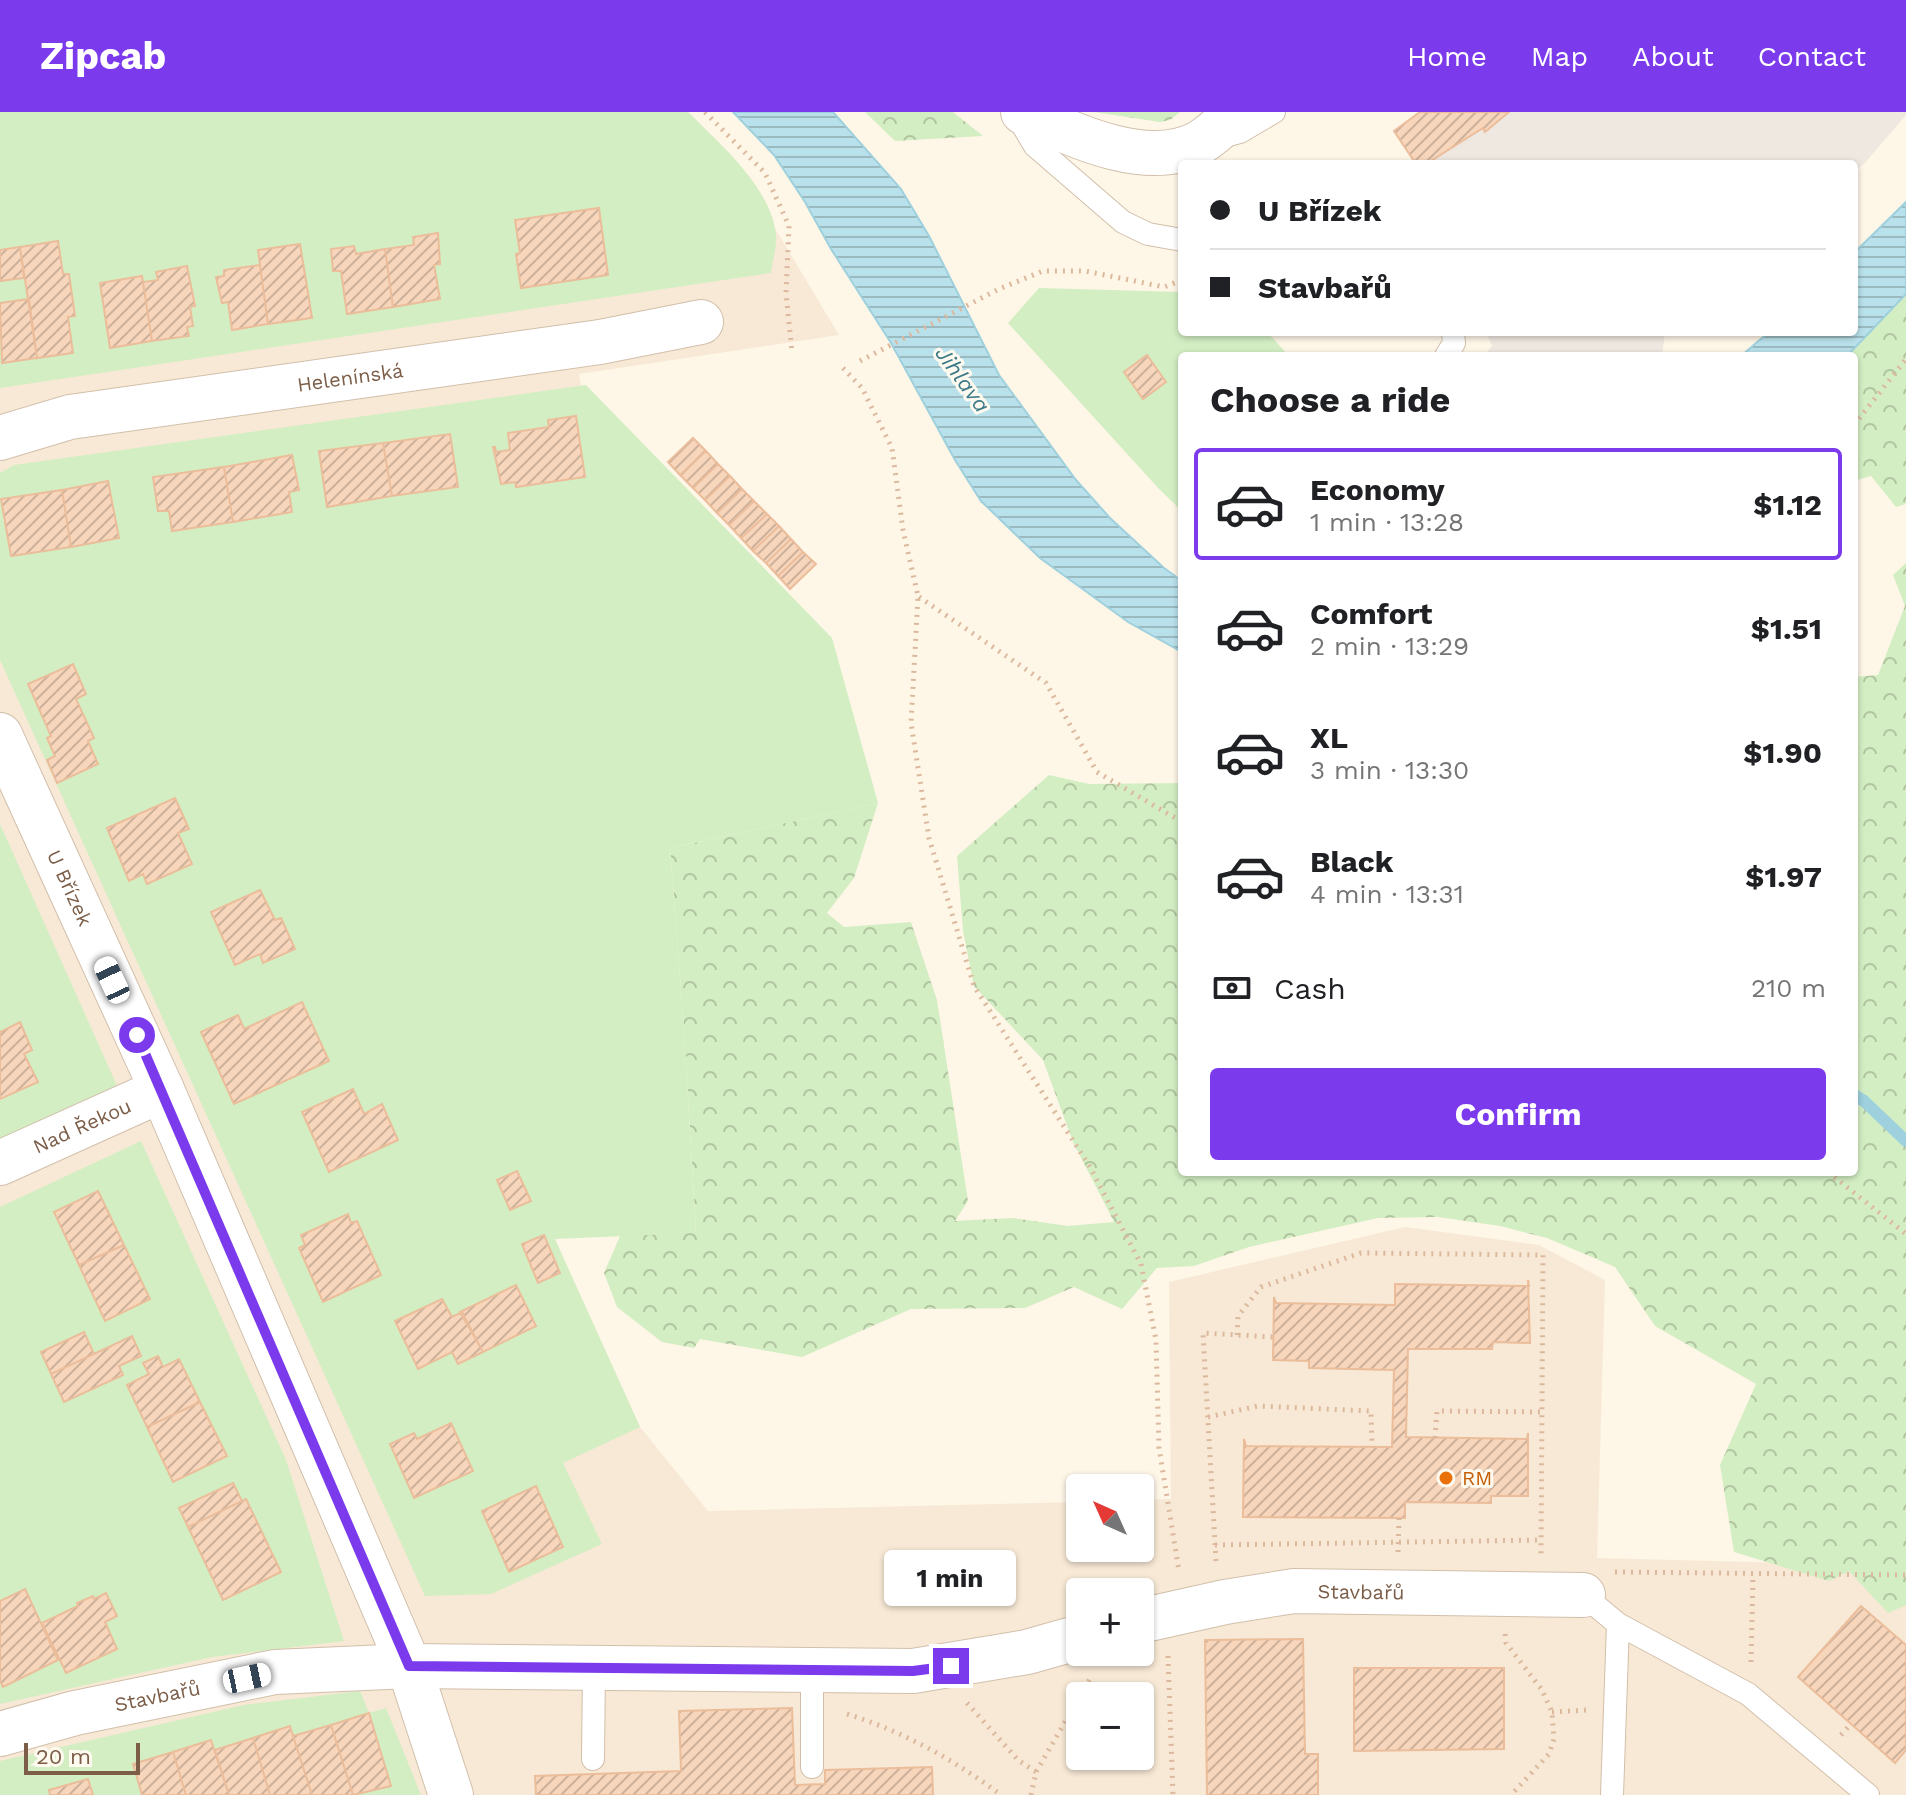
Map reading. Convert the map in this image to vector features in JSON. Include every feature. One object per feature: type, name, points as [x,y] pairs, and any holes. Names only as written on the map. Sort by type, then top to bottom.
[{"type":"street","points":[[1023,112],[1068,133],[1129,151],[1161,154],[1198,143],[1237,112]]},
{"type":"street","name":"Helenínská","points":[[0,438],[70,417],[600,342],[701,322]]},
{"type":"street","name":"U Břízek","points":[[0,735],[162,1090],[409,1666],[451,1795]]},
{"type":"street","name":"Nad Řekou","points":[[0,1163],[162,1090]]},
{"type":"street","name":"Stavbařů","points":[[1164,1616],[1294,1591],[1583,1595]]},
{"type":"street","name":"Stavbařů","points":[[0,1734],[75,1713],[275,1672],[409,1666],[594,1668],[812,1687],[1027,1652],[1066,1654]]},
{"type":"lane","points":[[1014,112],[1035,146],[1123,222],[1148,234],[1178,239]]},
{"type":"lane","points":[[1198,143],[1240,132],[1274,112]]},
{"type":"lane","points":[[1583,1595],[1618,1624],[1748,1694],[1868,1795]]},
{"type":"lane","points":[[1612,1795],[1618,1624]]},
{"type":"lane","points":[[593,1759],[594,1668]]},
{"type":"lane","points":[[812,1687],[812,1767]]},
{"type":"path","points":[[705,112],[765,173],[789,226],[786,293],[792,352]]},
{"type":"path","points":[[860,361],[999,289],[1043,271],[1085,271],[1164,287],[1178,282]]},
{"type":"path","points":[[1858,420],[1906,359]]},
{"type":"path","points":[[843,368],[862,388],[892,448],[903,530],[918,596],[911,723],[929,838],[974,986],[1090,1167],[1141,1264],[1156,1340],[1173,1795]]},
{"type":"path","points":[[918,596],[1046,683],[1097,772],[1178,820]]},
{"type":"path","points":[[1833,1176],[1906,1234]]},
{"type":"path","points":[[1237,1335],[1238,1316],[1261,1287],[1361,1253],[1543,1255],[1541,1555]]},
{"type":"path","points":[[1217,1570],[1203,1333],[1273,1337]]},
{"type":"path","points":[[1208,1417],[1258,1406],[1371,1411],[1372,1447]]},
{"type":"path","points":[[1435,1438],[1437,1411],[1542,1412]]},
{"type":"path","points":[[1398,1556],[1399,1517]]},
{"type":"path","points":[[1215,1545],[1541,1540]]},
{"type":"path","points":[[1499,1594],[1506,1643],[1542,1690],[1552,1712],[1554,1739],[1549,1754],[1511,1795]]},
{"type":"path","points":[[1031,1795],[1036,1772],[1081,1666]]},
{"type":"path","points":[[942,1667],[972,1711],[1018,1760],[1036,1772]]},
{"type":"path","points":[[812,1687],[873,1722],[921,1742],[1001,1795]]},
{"type":"shaded area","points":[[0,112],[688,112],[731,155],[839,335],[579,374],[633,684],[330,743],[640,1427],[708,1511],[1066,1502],[1066,1562],[1154,1562],[1154,1500],[1171,1499],[1169,1282],[1405,1227],[1539,1245],[1605,1280],[1597,1558],[1906,1566],[1906,1795],[0,1795]]},
{"type":"shaded area","points":[[1420,112],[1906,112],[1858,168],[1858,160],[1413,160],[1394,131]]},
{"type":"shaded area","points":[[1488,336],[1664,336],[1662,352],[1487,352],[1492,346]]},
{"type":"green space","points":[[0,112],[688,112],[729,152],[765,201],[773,218],[776,236],[771,273],[0,388]]},
{"type":"green space","points":[[865,112],[953,112],[983,136],[895,141]]},
{"type":"green space","points":[[1094,112],[1180,112],[1170,120],[1160,122]]},
{"type":"green space","points":[[1039,288],[1178,292],[1178,336],[1271,336],[1285,352],[1178,352],[1178,507],[1008,323]]},
{"type":"green space","points":[[1906,294],[1906,504],[1896,507],[1871,476],[1858,480],[1858,352],[1851,352]]},
{"type":"green space","points":[[586,385],[832,638],[878,803],[670,848],[696,1233],[555,1239],[640,1427],[563,1463],[602,1544],[491,1594],[425,1596],[0,660],[0,473],[14,465]]},
{"type":"green space","points":[[1906,563],[1906,1605],[1888,1613],[1849,1571],[1829,1581],[1734,1552],[1720,1465],[1756,1384],[1655,1326],[1615,1267],[1547,1238],[1500,1226],[1438,1217],[1378,1218],[1249,1247],[1194,1266],[1157,1268],[1122,1309],[1074,1287],[1025,1308],[911,1309],[802,1357],[700,1339],[694,1348],[662,1342],[617,1307],[604,1273],[620,1236],[696,1232],[670,848],[878,803],[854,878],[827,913],[844,927],[911,922],[937,1000],[968,1201],[955,1221],[1012,1218],[1068,1226],[1114,1222],[1073,1142],[1043,1060],[974,986],[963,931],[957,856],[1049,775],[1089,784],[1178,783],[1178,1176],[1858,1176],[1858,677],[1878,675],[1905,606],[1893,575]]},
{"type":"green space","points":[[0,824],[118,1088],[0,1141]]},
{"type":"green space","points":[[141,1141],[286,1460],[344,1641],[212,1657],[0,1704],[0,1207]]},
{"type":"green space","points":[[360,1691],[369,1713],[386,1708],[421,1795],[0,1795],[0,1761],[244,1705]]},
{"type":"water","name":"Jihlava","points":[[733,112],[833,112],[901,189],[929,236],[999,375],[1076,480],[1110,518],[1178,578],[1178,650],[1128,622],[1040,558],[981,501],[891,343],[774,155]]},
{"type":"water","points":[[1906,202],[1906,294],[1851,352],[1746,352],[1764,336],[1858,336],[1858,249]]},
{"type":"building","points":[[1420,112],[1509,112],[1485,132],[1483,128],[1432,160],[1413,160],[1394,131]]},
{"type":"building","points":[[599,208],[608,275],[521,288],[515,220]]},
{"type":"building","points":[[438,233],[440,264],[434,265],[440,299],[393,307],[385,249],[414,245],[413,237]]},
{"type":"building","points":[[58,241],[63,274],[69,274],[75,316],[68,317],[73,353],[37,358],[20,247]]},
{"type":"building","points":[[300,244],[312,318],[268,324],[258,250]]},
{"type":"building","points":[[354,246],[356,254],[385,249],[393,307],[347,314],[341,271],[333,271],[331,249]]},
{"type":"building","points":[[20,247],[24,278],[0,281],[0,250]]},
{"type":"building","points":[[260,265],[268,324],[232,330],[228,302],[222,303],[216,277],[224,276],[224,270]]},
{"type":"building","points":[[187,266],[195,306],[190,307],[193,326],[187,327],[189,336],[152,341],[143,282],[158,280],[156,272]]},
{"type":"building","points":[[142,276],[152,341],[110,348],[100,283]]},
{"type":"building","points":[[29,299],[37,358],[2,363],[0,303]]},
{"type":"building","points":[[1147,355],[1166,382],[1143,399],[1124,372]]},
{"type":"building","points":[[576,416],[585,477],[516,487],[515,482],[501,484],[493,447],[496,452],[510,450],[508,433],[549,427],[548,420]]},
{"type":"building","points":[[450,434],[458,487],[392,496],[383,443]]},
{"type":"building","points":[[693,438],[706,451],[680,475],[668,462]]},
{"type":"building","points":[[383,443],[392,496],[327,507],[319,451]]},
{"type":"building","points":[[706,451],[718,464],[693,488],[680,475]]},
{"type":"building","points":[[292,455],[299,490],[289,492],[292,512],[233,522],[224,467]]},
{"type":"building","points":[[718,464],[730,476],[705,500],[693,488]]},
{"type":"building","points":[[224,467],[233,522],[172,531],[169,511],[158,511],[153,477]]},
{"type":"building","points":[[730,476],[742,489],[717,513],[705,500]]},
{"type":"building","points":[[108,481],[119,538],[71,547],[62,490]]},
{"type":"building","points":[[742,489],[754,501],[729,525],[717,513]]},
{"type":"building","points":[[62,490],[71,547],[11,556],[1,499]]},
{"type":"building","points":[[754,501],[767,514],[741,538],[729,525]]},
{"type":"building","points":[[767,514],[779,526],[753,551],[741,538]]},
{"type":"building","points":[[779,526],[791,539],[766,563],[753,551]]},
{"type":"building","points":[[791,539],[803,552],[778,576],[766,563]]},
{"type":"building","points":[[803,552],[816,564],[790,589],[778,576]]},
{"type":"building","points":[[73,664],[86,694],[76,699],[94,738],[88,741],[98,764],[57,783],[47,760],[55,756],[47,738],[51,736],[28,684]]},
{"type":"building","points":[[175,798],[189,829],[178,833],[192,864],[147,884],[143,874],[129,881],[107,828]]},
{"type":"building","points":[[260,890],[275,920],[281,918],[295,949],[263,963],[260,954],[235,965],[211,912]]},
{"type":"building","points":[[302,1002],[329,1061],[234,1104],[201,1032],[238,1015],[244,1029]]},
{"type":"building","points":[[20,1022],[32,1050],[24,1054],[38,1082],[0,1099],[0,1032]]},
{"type":"building","points":[[353,1089],[364,1114],[382,1104],[398,1140],[329,1172],[302,1112]]},
{"type":"building","points":[[517,1171],[531,1201],[510,1210],[497,1180]]},
{"type":"building","points":[[98,1191],[124,1245],[79,1265],[54,1212]]},
{"type":"building","points":[[348,1214],[351,1223],[357,1221],[381,1275],[323,1302],[299,1248],[305,1245],[301,1235]]},
{"type":"building","points":[[544,1235],[560,1273],[538,1283],[522,1244]]},
{"type":"building","points":[[124,1245],[150,1299],[105,1321],[79,1265]]},
{"type":"building","points":[[1395,1284],[1528,1286],[1530,1343],[1493,1342],[1492,1349],[1408,1349],[1406,1437],[1527,1439],[1528,1433],[1528,1496],[1491,1496],[1491,1503],[1405,1502],[1405,1518],[1243,1517],[1244,1439],[1246,1446],[1392,1447],[1394,1370],[1309,1368],[1309,1361],[1273,1360],[1274,1297],[1276,1303],[1395,1305]]},
{"type":"building","points":[[516,1285],[536,1326],[483,1352],[460,1312]]},
{"type":"building","points":[[442,1299],[452,1317],[462,1312],[483,1352],[458,1364],[452,1352],[418,1369],[395,1321]]},
{"type":"building","points":[[84,1332],[94,1354],[51,1374],[41,1352]]},
{"type":"building","points":[[132,1336],[141,1356],[119,1366],[123,1375],[64,1402],[51,1374]]},
{"type":"building","points":[[158,1356],[163,1367],[179,1359],[200,1402],[147,1427],[127,1385],[149,1374],[143,1363]]},
{"type":"building","points":[[200,1402],[227,1456],[173,1482],[147,1427]]},
{"type":"building","points":[[451,1423],[473,1471],[414,1498],[390,1444],[414,1433],[417,1439]]},
{"type":"building","points":[[233,1483],[242,1501],[188,1527],[179,1508]]},
{"type":"building","points":[[536,1486],[563,1547],[509,1572],[482,1511]]},
{"type":"building","points":[[246,1499],[281,1572],[223,1600],[188,1527]]},
{"type":"building","points":[[25,1589],[58,1660],[3,1687],[0,1681],[0,1601]]},
{"type":"building","points":[[106,1593],[117,1616],[105,1622],[117,1649],[66,1673],[42,1623],[78,1606],[77,1603]]},
{"type":"building","points":[[1861,1606],[1906,1645],[1906,1750],[1895,1763],[1798,1677]]},
{"type":"building","points":[[1303,1639],[1305,1754],[1318,1754],[1318,1795],[1207,1795],[1205,1640]]},
{"type":"building","points":[[1354,1668],[1504,1668],[1504,1749],[1354,1751]]},
{"type":"building","points":[[792,1708],[795,1785],[825,1784],[825,1770],[932,1767],[933,1795],[536,1795],[535,1776],[681,1771],[679,1711]]},
{"type":"building","points":[[369,1713],[391,1786],[353,1795],[331,1725]]},
{"type":"building","points":[[331,1725],[353,1795],[312,1795],[293,1736]]},
{"type":"building","points":[[290,1726],[312,1795],[270,1795],[253,1738]]},
{"type":"building","points":[[253,1738],[270,1795],[229,1795],[215,1750]]},
{"type":"building","points":[[211,1740],[229,1795],[186,1795],[173,1752]]},
{"type":"building","points":[[173,1752],[186,1795],[142,1795],[133,1764]]},
{"type":"building","points":[[88,1779],[93,1795],[50,1795],[49,1790]]},
{"type":"waterway","points":[[1858,1097],[1906,1141]]},
{"type":"place","name":"RM","points":[[1446,1478]]},
{"type":"route","points":[[137,1035],[409,1666],[913,1671],[951,1666]]}]
